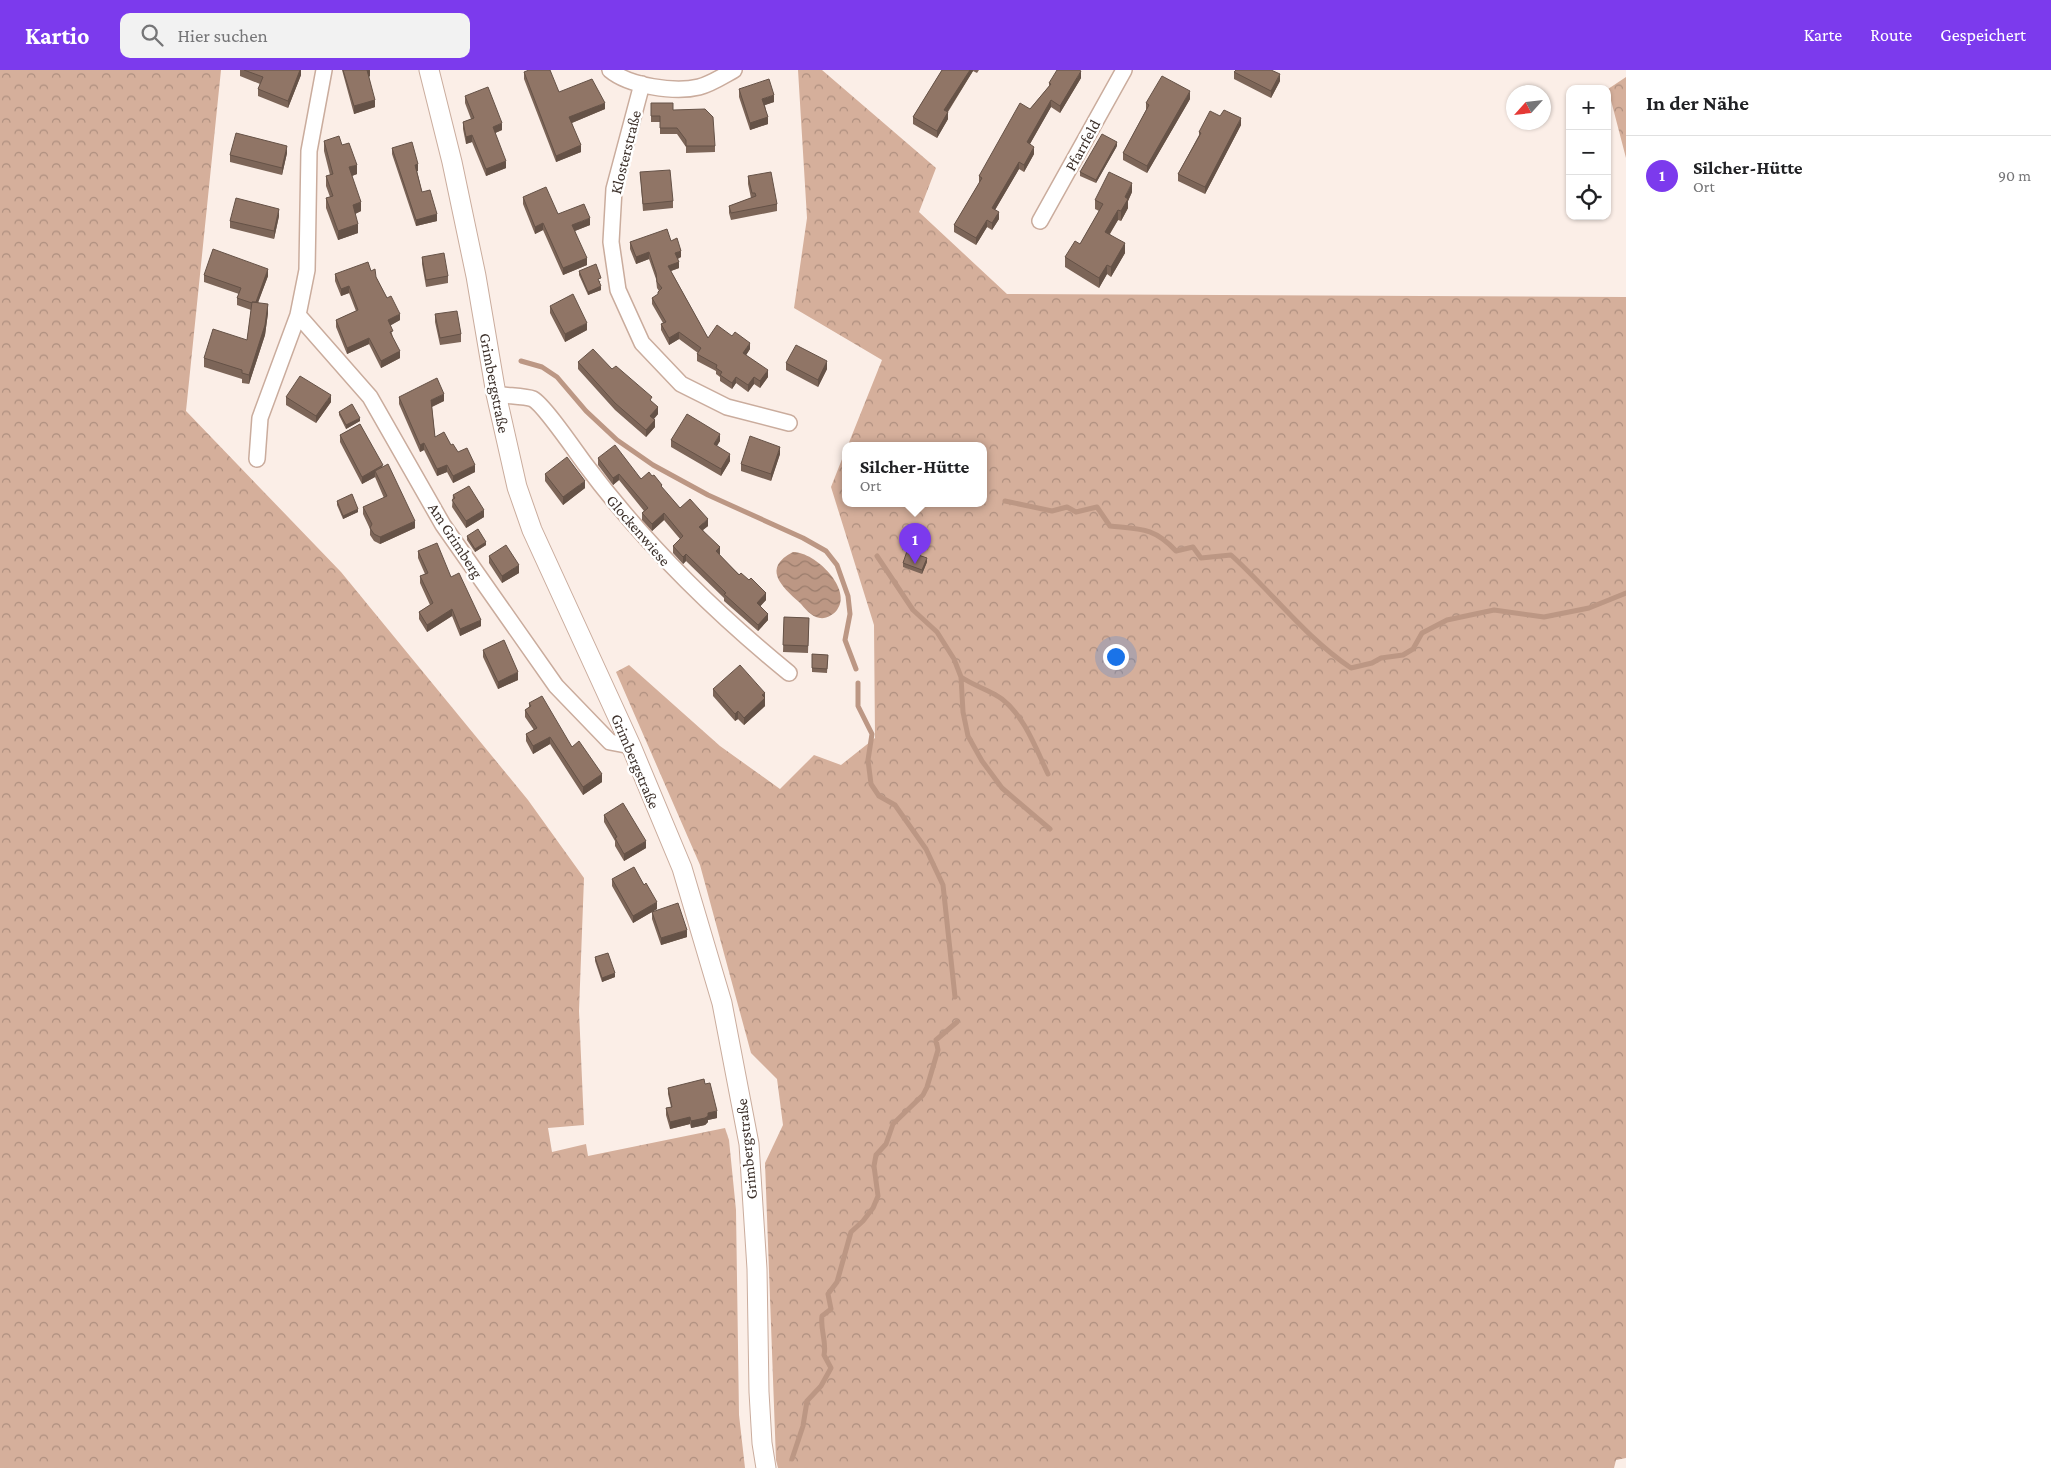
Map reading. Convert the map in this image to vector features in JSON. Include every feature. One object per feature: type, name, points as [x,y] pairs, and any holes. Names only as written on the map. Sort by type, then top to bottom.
[{"type":"street","points":[[256,459],[260,418],[298,315],[307,270],[308,151],[324,70]]},
{"type":"street","name":"Grimbergstraße","points":[[429,70],[452,162],[476,276],[496,394],[517,487],[532,530],[631,746],[682,868],[722,1003],[749,1144],[757,1269],[759,1392],[762,1444],[766,1468]]},
{"type":"street","points":[[610,70],[642,84],[681,89],[699,87],[734,70]]},
{"type":"street","name":"Pfarrfeld","points":[[1040,221],[1124,70]]},
{"type":"street","name":"Klosterstraße","points":[[642,84],[614,189],[611,242],[618,290],[642,343],[682,384],[727,407],[789,423]]},
{"type":"street","name":"Am Grimberg","points":[[298,315],[370,397],[443,525],[556,686],[610,742],[631,746]]},
{"type":"street","name":"Glockenwiese","points":[[496,394],[534,400],[550,417],[611,498],[675,570],[748,639],[789,673]]},
{"type":"green space","points":[[0,70],[221,70],[186,411],[341,572],[528,800],[584,878],[579,1011],[584,1125],[548,1128],[552,1152],[586,1144],[588,1156],[725,1128],[729,1140],[736,1210],[739,1415],[745,1468],[0,1468]]},
{"type":"green space","points":[[798,70],[822,70],[936,168],[919,212],[1007,294],[1626,297],[1626,1458],[1616,1460],[1614,1468],[778,1468],[776,1460],[765,1163],[783,1125],[777,1079],[751,1053],[700,865],[616,672],[629,665],[720,746],[780,789],[814,755],[841,765],[875,738],[874,625],[831,487],[842,459],[842,507],[987,507],[987,442],[849,442],[882,360],[794,308],[807,218]]},
{"type":"green space","points":[[1626,77],[1626,158],[1611,100],[1611,87]]},
{"type":"water","points":[[793,552],[812,558],[830,574],[836,583],[840,592],[841,602],[837,610],[831,615],[822,618],[814,616],[781,583],[777,571],[778,564]]},
{"type":"building","points":[[244,70],[300,70],[288,101],[258,89],[263,77]]},
{"type":"building","points":[[343,70],[367,70],[375,100],[354,106]]},
{"type":"building","points":[[529,70],[550,70],[559,92],[592,79],[605,103],[569,117],[581,145],[556,156],[524,72]]},
{"type":"building","points":[[942,70],[970,70],[944,110],[948,112],[937,131],[913,117]]},
{"type":"building","points":[[1057,70],[1081,71],[1060,106],[1051,100],[1027,142],[1034,147],[1024,165],[1019,162],[992,208],[999,212],[992,223],[987,220],[976,238],[954,225],[982,178],[979,176],[1020,103],[1030,109],[1051,84],[1049,83]]},
{"type":"building","points":[[1236,70],[1271,70],[1280,74],[1271,91],[1234,72]]},
{"type":"building","points":[[1162,76],[1190,91],[1147,166],[1123,153],[1149,105],[1146,103]]},
{"type":"building","points":[[769,79],[774,95],[762,99],[768,117],[750,123],[739,89]]},
{"type":"building","points":[[488,87],[502,123],[493,127],[506,161],[486,169],[472,135],[466,137],[463,122],[474,118],[465,96]]},
{"type":"building","points":[[651,103],[673,103],[673,110],[705,109],[713,117],[715,146],[686,146],[686,140],[677,128],[660,128],[660,116],[651,116]]},
{"type":"building","points":[[1224,110],[1241,118],[1205,187],[1178,174],[1201,133],[1199,132],[1210,111],[1220,116]]},
{"type":"building","points":[[236,133],[287,146],[282,168],[230,155]]},
{"type":"building","points":[[1102,134],[1117,142],[1096,180],[1080,172]]},
{"type":"building","points":[[339,136],[342,145],[349,143],[357,165],[349,167],[361,202],[353,205],[358,224],[338,231],[326,198],[333,196],[326,176],[333,174],[324,141]]},
{"type":"building","points":[[412,142],[418,164],[415,165],[422,192],[430,190],[437,214],[416,220],[392,148]]},
{"type":"building","points":[[670,170],[673,201],[643,204],[640,172]]},
{"type":"building","points":[[771,172],[777,204],[731,213],[729,206],[756,196],[755,193],[752,193],[748,176]]},
{"type":"building","points":[[1109,172],[1132,183],[1125,197],[1128,199],[1121,211],[1118,210],[1105,232],[1125,243],[1111,267],[1107,265],[1099,278],[1065,257],[1075,241],[1080,244],[1103,204],[1095,200]]},
{"type":"building","points":[[546,187],[558,214],[584,204],[590,218],[572,225],[587,258],[563,268],[543,223],[535,227],[523,197]]},
{"type":"building","points":[[236,198],[279,209],[274,231],[230,221]]},
{"type":"building","points":[[667,229],[671,241],[677,238],[681,251],[675,253],[679,262],[668,266],[708,338],[717,325],[732,336],[735,332],[750,343],[743,353],[768,370],[760,381],[754,377],[748,385],[736,377],[732,383],[720,375],[722,372],[716,368],[717,365],[697,354],[701,348],[679,332],[669,338],[661,324],[666,322],[652,298],[662,288],[657,282],[649,252],[636,257],[630,242]]},
{"type":"building","points":[[213,249],[268,269],[256,302],[252,303],[237,298],[241,288],[204,275]]},
{"type":"building","points":[[444,253],[448,276],[426,280],[422,257]]},
{"type":"building","points":[[368,262],[371,271],[375,269],[376,277],[387,298],[391,296],[400,314],[388,320],[393,331],[390,332],[400,351],[381,361],[369,338],[347,348],[336,320],[358,310],[349,286],[341,289],[335,274]]},
{"type":"building","points":[[596,264],[601,278],[598,279],[601,286],[588,292],[579,271]]},
{"type":"building","points":[[573,294],[587,323],[565,334],[550,306]]},
{"type":"building","points":[[252,302],[268,304],[265,325],[249,375],[242,373],[242,370],[204,358],[213,329],[247,340]]},
{"type":"building","points":[[457,311],[461,334],[440,338],[435,314]]},
{"type":"building","points":[[796,345],[827,361],[818,380],[786,363]]},
{"type":"building","points":[[593,349],[612,369],[616,366],[652,397],[650,400],[658,407],[650,416],[655,420],[646,430],[615,403],[578,362]]},
{"type":"building","points":[[300,376],[331,395],[316,416],[286,397]]},
{"type":"building","points":[[437,378],[444,394],[431,400],[435,437],[444,432],[451,445],[453,444],[458,452],[467,448],[475,465],[453,476],[447,465],[437,469],[424,443],[420,445],[399,397]]},
{"type":"building","points":[[352,404],[360,418],[346,425],[339,412]]},
{"type":"building","points":[[687,414],[720,434],[714,444],[730,454],[721,469],[671,440]]},
{"type":"building","points":[[360,424],[383,465],[362,477],[340,435]]},
{"type":"building","points":[[750,436],[780,447],[771,474],[741,464]]},
{"type":"building","points":[[615,445],[641,479],[649,472],[652,476],[654,475],[680,508],[690,499],[708,519],[699,527],[720,547],[716,551],[739,575],[741,573],[749,580],[751,578],[766,593],[757,603],[768,614],[758,625],[724,594],[726,593],[686,554],[683,557],[673,546],[683,536],[664,513],[652,524],[642,513],[648,508],[619,474],[613,478],[598,458]]},
{"type":"building","points":[[567,457],[585,481],[563,497],[545,474]]},
{"type":"building","points":[[388,464],[415,521],[380,537],[374,534],[370,528],[372,524],[363,507],[387,496],[375,471]]},
{"type":"building","points":[[469,486],[484,510],[466,521],[452,500],[455,498],[453,495]]},
{"type":"building","points":[[352,494],[358,509],[343,516],[337,501]]},
{"type":"building","points":[[478,529],[486,542],[475,549],[467,536]]},
{"type":"building","points":[[437,543],[451,577],[459,573],[481,620],[460,629],[452,609],[427,625],[419,612],[433,603],[420,576],[428,573],[418,551]]},
{"type":"building","points":[[506,545],[519,565],[502,576],[489,556]]},
{"type":"building","points":[[907,551],[927,558],[922,570],[903,563]]},
{"type":"building","points":[[784,617],[809,618],[808,646],[783,645]]},
{"type":"building","points":[[504,640],[518,672],[498,682],[483,650]]},
{"type":"building","points":[[812,654],[828,655],[827,669],[812,668]]},
{"type":"building","points":[[740,665],[765,693],[762,695],[765,698],[744,718],[738,711],[735,714],[713,689]]},
{"type":"building","points":[[542,696],[572,747],[579,741],[602,774],[583,787],[550,737],[533,746],[526,734],[537,728],[525,710],[531,706],[529,703]]},
{"type":"building","points":[[623,803],[646,841],[624,854],[615,838],[617,837],[604,815]]},
{"type":"building","points":[[634,867],[644,885],[646,883],[657,902],[633,916],[612,879]]},
{"type":"building","points":[[678,903],[687,930],[661,938],[652,912]]},
{"type":"building","points":[[608,953],[615,973],[602,978],[595,957]]},
{"type":"building","points":[[704,1079],[705,1084],[710,1083],[717,1111],[708,1113],[708,1116],[705,1118],[691,1121],[690,1117],[670,1122],[666,1108],[672,1107],[668,1088]]},
{"type":"waterway","points":[[521,361],[542,367],[557,377],[586,411],[617,440],[653,465],[708,495],[803,538],[826,551],[837,565],[848,596],[850,614],[845,640],[856,669]]},
{"type":"waterway","points":[[1005,501],[1052,511],[1067,507],[1076,512],[1097,507],[1110,526],[1138,529],[1153,533],[1161,537],[1176,551],[1193,547],[1201,558],[1231,555],[1304,628],[1334,656],[1351,668],[1372,663],[1381,658],[1403,655],[1413,649],[1422,633],[1447,620],[1494,610],[1544,617],[1589,608],[1626,593]]},
{"type":"waterway","points":[[877,556],[913,610],[937,632],[954,659],[961,677],[963,712],[968,736],[982,761],[1002,788],[1050,829]]},
{"type":"waterway","points":[[961,677],[997,696],[1010,706],[1029,734],[1048,774]]},
{"type":"waterway","points":[[858,683],[858,706],[872,734],[868,760],[871,784],[879,796],[895,805],[926,849],[943,885],[955,997]]},
{"type":"waterway","points":[[792,1459],[803,1426],[807,1401],[821,1386],[831,1368],[824,1355],[825,1345],[822,1316],[831,1309],[828,1294],[837,1282],[851,1232],[873,1208],[878,1196],[874,1166],[876,1155],[886,1144],[893,1124],[923,1095],[938,1050],[936,1040],[957,1022]]},
{"type":"place","name":"Silcher-Hütte","points":[[915,564]]}]
